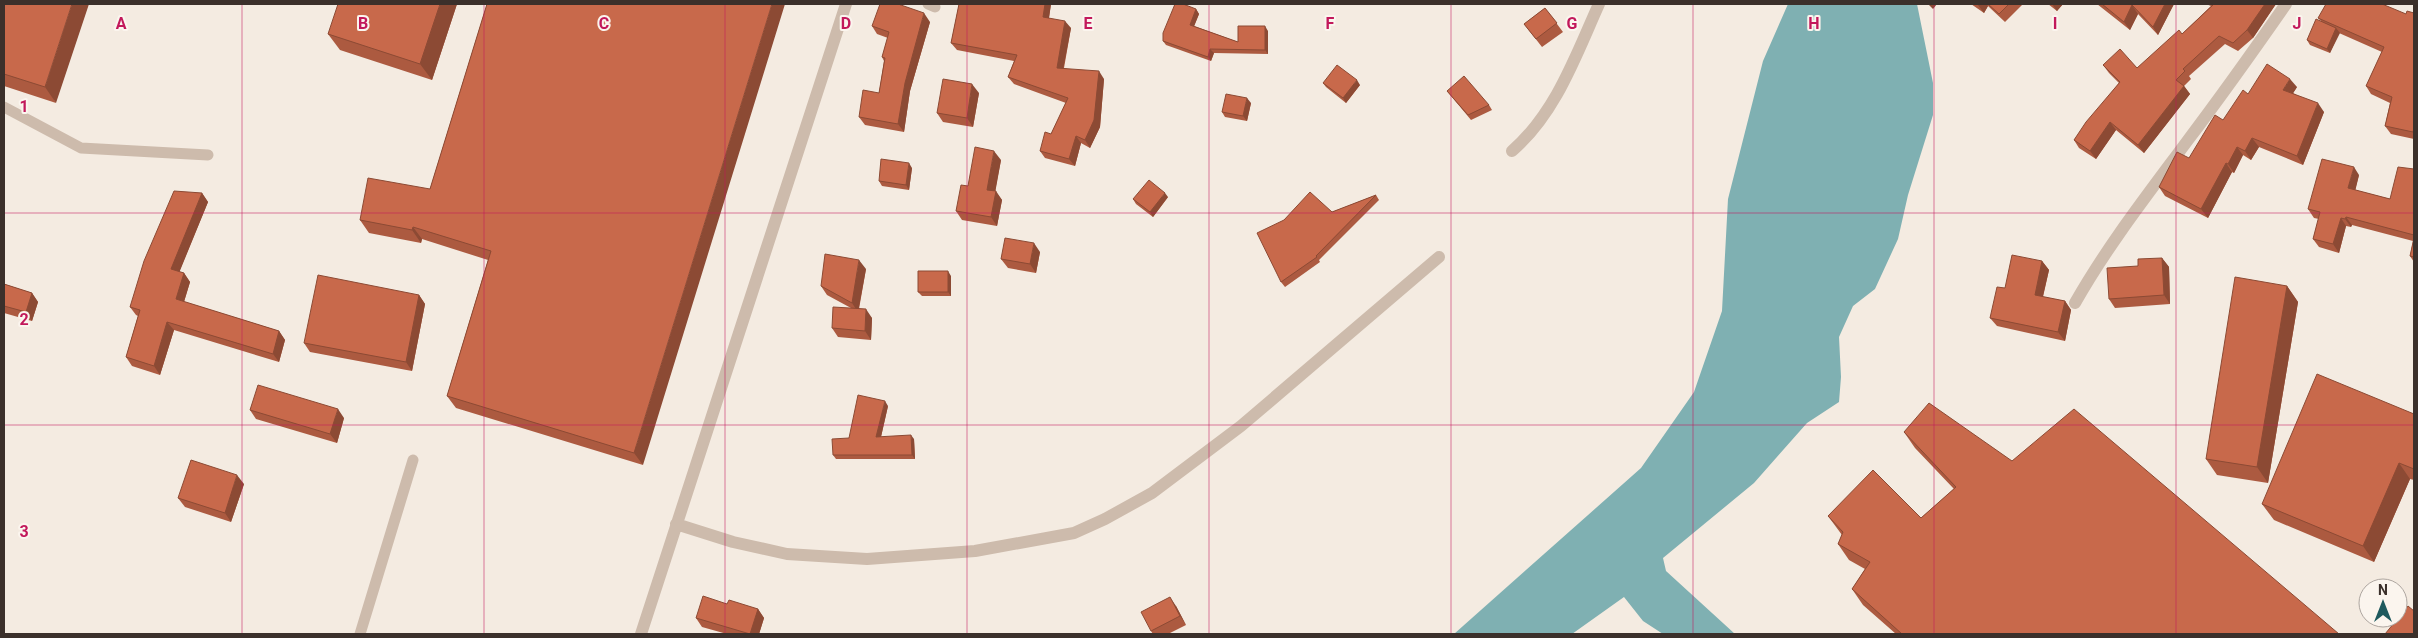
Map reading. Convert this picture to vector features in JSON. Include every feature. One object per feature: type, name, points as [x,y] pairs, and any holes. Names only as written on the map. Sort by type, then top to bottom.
[{"type":"street","points":[[641,634],[846,4]]},
{"type":"street","points":[[1512,151],[1535,127],[1568,75],[1599,4]]},
{"type":"street","points":[[2075,303],[2119,232],[2230,84],[2286,4]]},
{"type":"street","points":[[676,524],[733,542],[787,554],[867,559],[975,551],[1074,533],[1106,519],[1152,492],[1241,426],[1439,257]]},
{"type":"lane","points":[[4,107],[81,148],[208,155]]},
{"type":"lane","points":[[360,634],[413,460]]},
{"type":"water","points":[[1788,4],[1917,4],[1933,83],[1933,115],[1908,195],[1898,239],[1875,289],[1853,306],[1839,337],[1841,377],[1839,402],[1807,423],[1754,483],[1663,558],[1666,571],[1735,634],[1663,634],[1643,621],[1624,597],[1572,634],[1454,634],[1641,468],[1694,392],[1722,311],[1728,199],[1763,61]]},
{"type":"building","points":[[4,4],[72,4],[45,87],[4,74]]},
{"type":"building","points":[[338,4],[440,4],[420,64],[328,34]]},
{"type":"building","points":[[487,4],[772,4],[634,453],[447,396],[491,251],[413,227],[412,230],[360,220],[368,178],[430,189]]},
{"type":"building","points":[[880,4],[898,4],[924,13],[905,83],[898,124],[859,117],[863,90],[879,93],[885,58],[882,57],[889,32],[872,26]]},
{"type":"building","points":[[959,4],[1045,4],[1043,17],[1065,21],[1057,68],[1099,71],[1094,120],[1085,140],[1076,136],[1069,159],[1040,151],[1045,132],[1051,134],[1068,98],[1008,77],[1017,55],[951,43]]},
{"type":"building","points":[[1175,4],[1183,4],[1196,9],[1190,25],[1238,42],[1238,26],[1265,26],[1265,50],[1210,49],[1208,57],[1163,41],[1163,33]]},
{"type":"building","points":[[1988,4],[2009,4],[1999,14]]},
{"type":"building","points":[[2102,4],[2165,4],[2153,27],[2132,5],[2124,22]]},
{"type":"building","points":[[2214,4],[2265,4],[2247,30],[2233,43],[2219,36],[2183,69],[2185,71],[2176,80],[2184,86],[2138,145],[2110,122],[2090,151],[2074,140],[2086,122],[2120,82],[2103,65],[2120,49],[2137,68],[2179,30],[2182,34]]},
{"type":"building","points":[[2326,4],[2382,4],[2406,14],[2407,11],[2414,13],[2413,132],[2385,126],[2392,97],[2366,86],[2384,47],[2318,18]]},
{"type":"building","points":[[1545,8],[1557,23],[1536,39],[1524,24]]},
{"type":"building","points":[[2316,19],[2336,28],[2327,49],[2307,40]]},
{"type":"building","points":[[2267,64],[2290,79],[2283,90],[2318,103],[2297,156],[2252,138],[2245,151],[2237,147],[2201,209],[2159,187],[2177,152],[2189,158],[2215,115],[2223,120],[2243,90],[2248,94]]},
{"type":"building","points":[[1337,65],[1357,80],[1343,98],[1323,83]]},
{"type":"building","points":[[1464,76],[1489,105],[1468,115],[1447,91]]},
{"type":"building","points":[[943,79],[972,84],[967,118],[937,113]]},
{"type":"building","points":[[1226,94],[1247,98],[1243,116],[1222,112]]},
{"type":"building","points":[[975,147],[994,151],[987,190],[996,191],[991,217],[956,211],[961,185],[968,186]]},
{"type":"building","points":[[881,159],[909,163],[906,185],[879,181]]},
{"type":"building","points":[[2322,159],[2354,167],[2348,188],[2390,199],[2398,167],[2414,169],[2414,235],[2346,217],[2345,219],[2341,218],[2333,244],[2313,239],[2320,212],[2308,209]]},
{"type":"building","points":[[1149,180],[1165,193],[1150,212],[1133,199]]},
{"type":"building","points":[[174,191],[202,193],[171,269],[184,273],[176,299],[279,331],[273,354],[167,322],[154,366],[126,357],[140,310],[130,307],[144,261]]},
{"type":"building","points":[[1310,192],[1332,212],[1376,195],[1317,257],[1281,282],[1257,233],[1284,220]]},
{"type":"building","points":[[1005,238],[1034,243],[1030,264],[1001,259]]},
{"type":"building","points":[[2414,238],[2414,257],[2410,256]]},
{"type":"building","points":[[825,254],[859,260],[852,303],[821,286]]},
{"type":"building","points":[[2012,255],[2042,261],[2035,295],[2065,301],[2058,332],[1990,318],[1997,287],[2005,288]]},
{"type":"building","points":[[2162,258],[2164,295],[2109,299],[2107,268],[2138,266],[2138,259]]},
{"type":"building","points":[[918,271],[948,271],[948,292],[918,292]]},
{"type":"building","points":[[318,275],[419,295],[406,362],[304,343]]},
{"type":"building","points":[[2235,277],[2287,286],[2257,467],[2206,459]]},
{"type":"building","points":[[4,284],[32,293],[26,312],[4,306]]},
{"type":"building","points":[[833,307],[866,309],[865,331],[832,328]]},
{"type":"building","points":[[2317,374],[2414,414],[2414,469],[2399,463],[2363,546],[2262,504]]},
{"type":"building","points":[[258,385],[338,409],[330,434],[250,410]]},
{"type":"building","points":[[858,395],[885,401],[876,437],[911,435],[912,455],[833,455],[832,439],[849,438]]},
{"type":"building","points":[[1929,403],[2012,461],[2074,409],[2339,634],[1902,634],[1852,589],[1870,562],[1838,544],[1843,532],[1828,516],[1873,470],[1921,518],[1956,487],[1904,432]]},
{"type":"building","points":[[191,460],[237,475],[225,513],[178,498]]},
{"type":"building","points":[[703,596],[727,604],[729,600],[758,609],[750,634],[696,618]]},
{"type":"building","points":[[1170,597],[1180,616],[1151,631],[1141,612]]},
{"type":"building","points":[[2408,606],[2414,611],[2414,634],[2385,634],[2390,628],[2408,628]]}]
